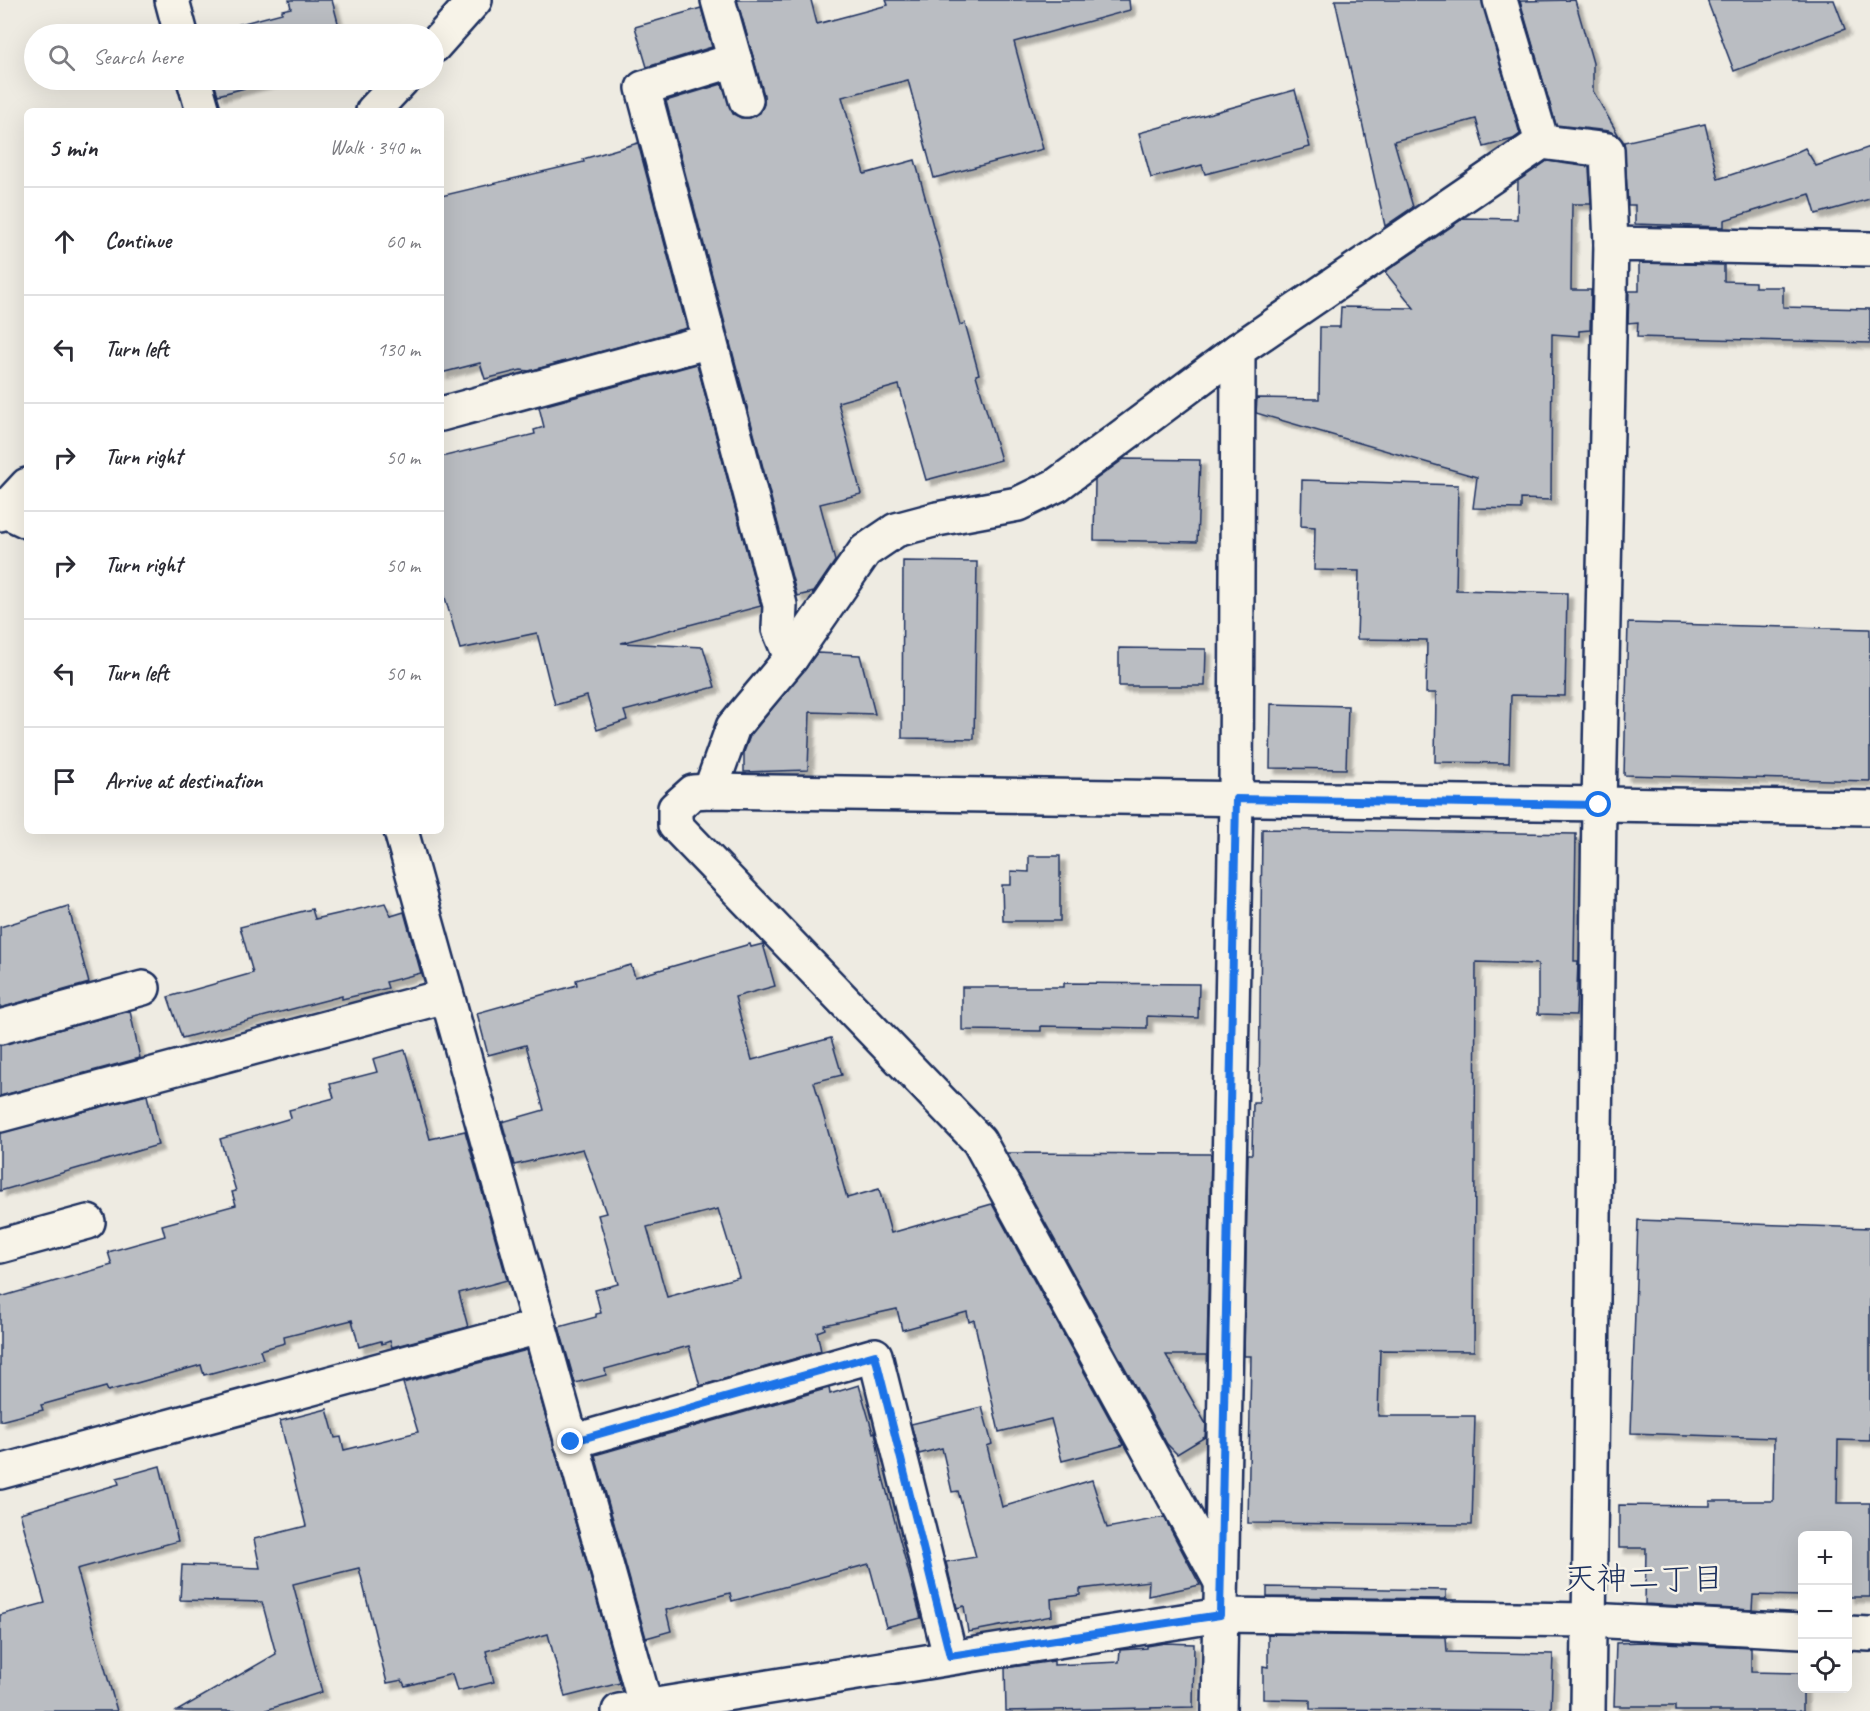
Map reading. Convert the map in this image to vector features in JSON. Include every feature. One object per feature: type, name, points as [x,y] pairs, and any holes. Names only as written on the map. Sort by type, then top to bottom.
[{"type":"street","points":[[172,0],[178,24]]},
{"type":"street","points":[[444,35],[475,0]]},
{"type":"street","points":[[718,0],[746,100]]},
{"type":"street","points":[[1500,0],[1542,142]]},
{"type":"street","points":[[735,60],[643,88],[780,605],[779,629],[791,658]]},
{"type":"street","points":[[197,90],[202,108]]},
{"type":"street","points":[[376,108],[393,90]]},
{"type":"street","points":[[710,791],[733,727],[791,658],[865,551],[896,530],[1018,504],[1058,485],[1238,350],[1542,142],[1607,150],[1611,244],[1599,805],[1588,1711]]},
{"type":"street","points":[[1611,244],[1870,249]]},
{"type":"street","points":[[444,413],[710,340]]},
{"type":"street","points":[[1219,1711],[1236,799],[1238,350]]},
{"type":"street","points":[[10,515],[24,490]]},
{"type":"street","points":[[1221,1582],[978,1141],[675,825],[675,808],[693,792],[710,791],[1870,808]]},
{"type":"street","points":[[402,834],[571,1442],[638,1710],[950,1656],[1220,1615],[1589,1620],[1798,1631]]},
{"type":"street","points":[[0,1027],[143,988]]},
{"type":"street","points":[[0,1115],[446,996]]},
{"type":"street","points":[[0,1246],[88,1222]]},
{"type":"street","points":[[0,1472],[538,1328]]},
{"type":"street","points":[[571,1442],[875,1355],[950,1656]]},
{"type":"street","points":[[1852,1633],[1870,1634]]},
{"type":"building","points":[[289,0],[332,0],[338,24],[240,24],[282,13],[282,10],[291,8]]},
{"type":"building","points":[[737,0],[811,0],[817,24],[888,5],[886,0],[1129,0],[1130,10],[1014,42],[1043,149],[934,178],[908,80],[842,97],[864,174],[915,160],[960,325],[965,323],[979,374],[976,375],[1001,460],[926,480],[899,385],[838,402],[861,494],[820,504],[835,561],[814,592],[797,596],[666,101],[722,84],[733,114],[741,118],[750,118],[760,113],[764,104],[764,95]]},
{"type":"building","points":[[1335,0],[1482,0],[1520,134],[1513,139],[1484,147],[1476,119],[1394,141],[1413,207],[1385,226]]},
{"type":"building","points":[[1575,0],[1593,63],[1593,91],[1619,136],[1609,131],[1556,125],[1520,1]]},
{"type":"building","points":[[1707,0],[1834,0],[1845,29],[1734,71]]},
{"type":"building","points":[[701,8],[712,47],[647,67],[635,27]]},
{"type":"building","points":[[216,90],[237,90],[218,95]]},
{"type":"building","points":[[1295,90],[1310,147],[1205,174],[1202,165],[1151,178],[1139,133]]},
{"type":"building","points":[[1705,124],[1718,179],[1788,156],[1805,148],[1816,166],[1870,147],[1870,199],[1816,214],[1810,194],[1724,220],[1724,227],[1635,224],[1635,205],[1628,205],[1624,142]]},
{"type":"building","points":[[638,143],[687,328],[529,371],[521,370],[485,379],[480,363],[444,372],[444,195],[584,162],[583,159]]},
{"type":"building","points":[[1547,161],[1589,167],[1591,204],[1572,204],[1571,290],[1591,290],[1590,330],[1579,331],[1579,336],[1552,334],[1551,500],[1521,499],[1521,509],[1473,508],[1477,477],[1256,413],[1257,398],[1319,399],[1320,327],[1340,327],[1341,307],[1414,308],[1385,272],[1464,218],[1517,219],[1518,181]]},
{"type":"building","points":[[1639,263],[1724,265],[1724,281],[1755,282],[1755,287],[1783,287],[1783,307],[1870,309],[1870,343],[1637,337],[1638,322],[1628,323],[1629,291],[1639,291]]},
{"type":"building","points":[[697,364],[761,606],[621,643],[703,647],[715,687],[624,711],[627,720],[597,730],[587,696],[555,705],[537,633],[460,649],[444,594],[444,456],[535,434],[534,430],[544,427],[539,407]]},
{"type":"building","points":[[1124,459],[1200,460],[1197,542],[1094,540],[1095,480]]},
{"type":"building","points":[[1302,480],[1458,485],[1456,590],[1567,593],[1565,696],[1511,695],[1509,763],[1435,762],[1436,693],[1426,693],[1427,640],[1357,639],[1359,571],[1314,570],[1315,527],[1301,526]]},
{"type":"building","points":[[903,561],[977,562],[974,739],[902,738]]},
{"type":"building","points":[[1628,623],[1870,629],[1870,781],[1624,775]]},
{"type":"building","points":[[1119,648],[1206,649],[1205,686],[1119,686]]},
{"type":"building","points":[[817,653],[860,655],[875,714],[810,712],[808,770],[744,772],[744,752],[750,736]]},
{"type":"building","points":[[1271,704],[1348,706],[1346,769],[1270,768]]},
{"type":"building","points":[[1262,829],[1576,834],[1574,961],[1578,961],[1576,1015],[1538,1014],[1538,964],[1476,962],[1474,1351],[1380,1350],[1378,1416],[1475,1416],[1472,1525],[1248,1523],[1251,1356],[1244,1356],[1248,1154],[1252,1154],[1253,1103],[1259,1103]]},
{"type":"building","points":[[1029,856],[1060,856],[1060,921],[1003,921],[1002,885],[1011,885],[1011,871],[1029,872]]},
{"type":"building","points":[[385,903],[391,916],[404,912],[421,973],[386,982],[388,988],[342,999],[342,996],[182,1038],[168,997],[253,973],[240,927],[312,909],[315,919]]},
{"type":"building","points":[[68,906],[89,983],[0,1008],[0,927]]},
{"type":"building","points":[[750,944],[751,947],[763,944],[775,986],[735,997],[752,1060],[831,1038],[842,1075],[814,1082],[847,1198],[879,1189],[891,1233],[992,1204],[1124,1445],[1062,1461],[1051,1419],[999,1432],[974,1320],[969,1322],[967,1312],[902,1330],[897,1309],[824,1325],[825,1329],[817,1332],[821,1351],[700,1386],[689,1346],[605,1369],[606,1375],[575,1383],[559,1327],[596,1317],[596,1314],[601,1313],[595,1290],[618,1284],[598,1215],[606,1213],[583,1149],[514,1165],[502,1122],[544,1110],[526,1045],[488,1055],[477,1013],[577,985],[576,980],[631,965],[635,977]],"holes":[[[718,1209],[739,1277],[667,1297],[647,1227]]]},
{"type":"building","points":[[1064,983],[1199,984],[1198,1018],[1147,1016],[1147,1028],[1041,1026],[1041,1031],[962,1030],[962,987],[1064,987]]},
{"type":"building","points":[[130,1011],[140,1058],[0,1096],[0,1045]]},
{"type":"building","points":[[405,1050],[430,1139],[465,1131],[507,1280],[459,1293],[468,1327],[392,1347],[390,1341],[382,1344],[381,1341],[359,1347],[352,1320],[284,1337],[285,1343],[260,1350],[263,1359],[204,1375],[201,1365],[108,1391],[106,1387],[41,1405],[43,1410],[0,1421],[0,1297],[112,1265],[108,1252],[165,1236],[162,1225],[236,1205],[232,1192],[236,1191],[220,1139],[291,1118],[289,1110],[334,1098],[330,1084],[377,1072],[373,1059]]},
{"type":"building","points":[[147,1095],[158,1145],[0,1191],[0,1133]]},
{"type":"building","points":[[1007,1153],[1211,1154],[1207,1355],[1166,1355],[1206,1424],[1205,1437],[1177,1454],[1167,1444]]},
{"type":"building","points":[[1638,1220],[1870,1228],[1870,1441],[1838,1440],[1837,1503],[1870,1503],[1870,1597],[1852,1597],[1852,1531],[1798,1531],[1798,1596],[1753,1595],[1752,1610],[1645,1604],[1646,1548],[1619,1548],[1619,1505],[1710,1506],[1710,1501],[1773,1501],[1774,1438],[1631,1433]]},
{"type":"building","points":[[527,1350],[620,1683],[565,1697],[548,1634],[486,1651],[494,1682],[457,1691],[452,1674],[405,1686],[402,1680],[387,1683],[359,1568],[293,1584],[322,1692],[263,1711],[177,1711],[276,1654],[262,1602],[180,1600],[182,1565],[260,1568],[254,1539],[306,1526],[280,1421],[327,1409],[335,1438],[341,1437],[344,1450],[418,1432],[403,1383]]},
{"type":"building","points":[[859,1385],[873,1433],[875,1432],[882,1474],[921,1618],[886,1627],[869,1564],[732,1601],[730,1593],[666,1610],[671,1631],[646,1638],[595,1455],[829,1388],[830,1394]]},
{"type":"building","points":[[982,1407],[992,1444],[987,1446],[1002,1507],[1092,1480],[1107,1528],[1164,1517],[1200,1585],[1148,1596],[1149,1581],[1080,1589],[1080,1595],[1051,1599],[1052,1616],[968,1632],[964,1606],[957,1608],[946,1562],[976,1557],[958,1491],[952,1492],[942,1448],[919,1454],[911,1424]]},
{"type":"building","points":[[160,1466],[178,1541],[77,1569],[117,1711],[0,1711],[0,1615],[45,1603],[20,1513],[119,1484],[117,1478]]},
{"type":"building","points":[[1267,1587],[1446,1590],[1446,1599],[1267,1597]]},
{"type":"building","points":[[1268,1634],[1446,1637],[1447,1652],[1553,1654],[1551,1711],[1310,1709],[1310,1700],[1263,1699],[1263,1666],[1268,1667]]},
{"type":"building","points":[[1165,1643],[1194,1644],[1193,1707],[1006,1711],[1005,1668],[1054,1661],[1054,1665],[1119,1662],[1120,1650],[1147,1648],[1147,1646]]},
{"type":"building","points":[[1616,1643],[1751,1647],[1751,1672],[1798,1673],[1798,1693],[1803,1693],[1803,1711],[1675,1711],[1675,1706],[1614,1706]]},
{"type":"district","name":"天神二丁目","points":[[1644,1578]]},
{"type":"route","points":[[571,1442],[875,1355],[950,1656],[1220,1615],[1236,799],[1599,805]]}]
